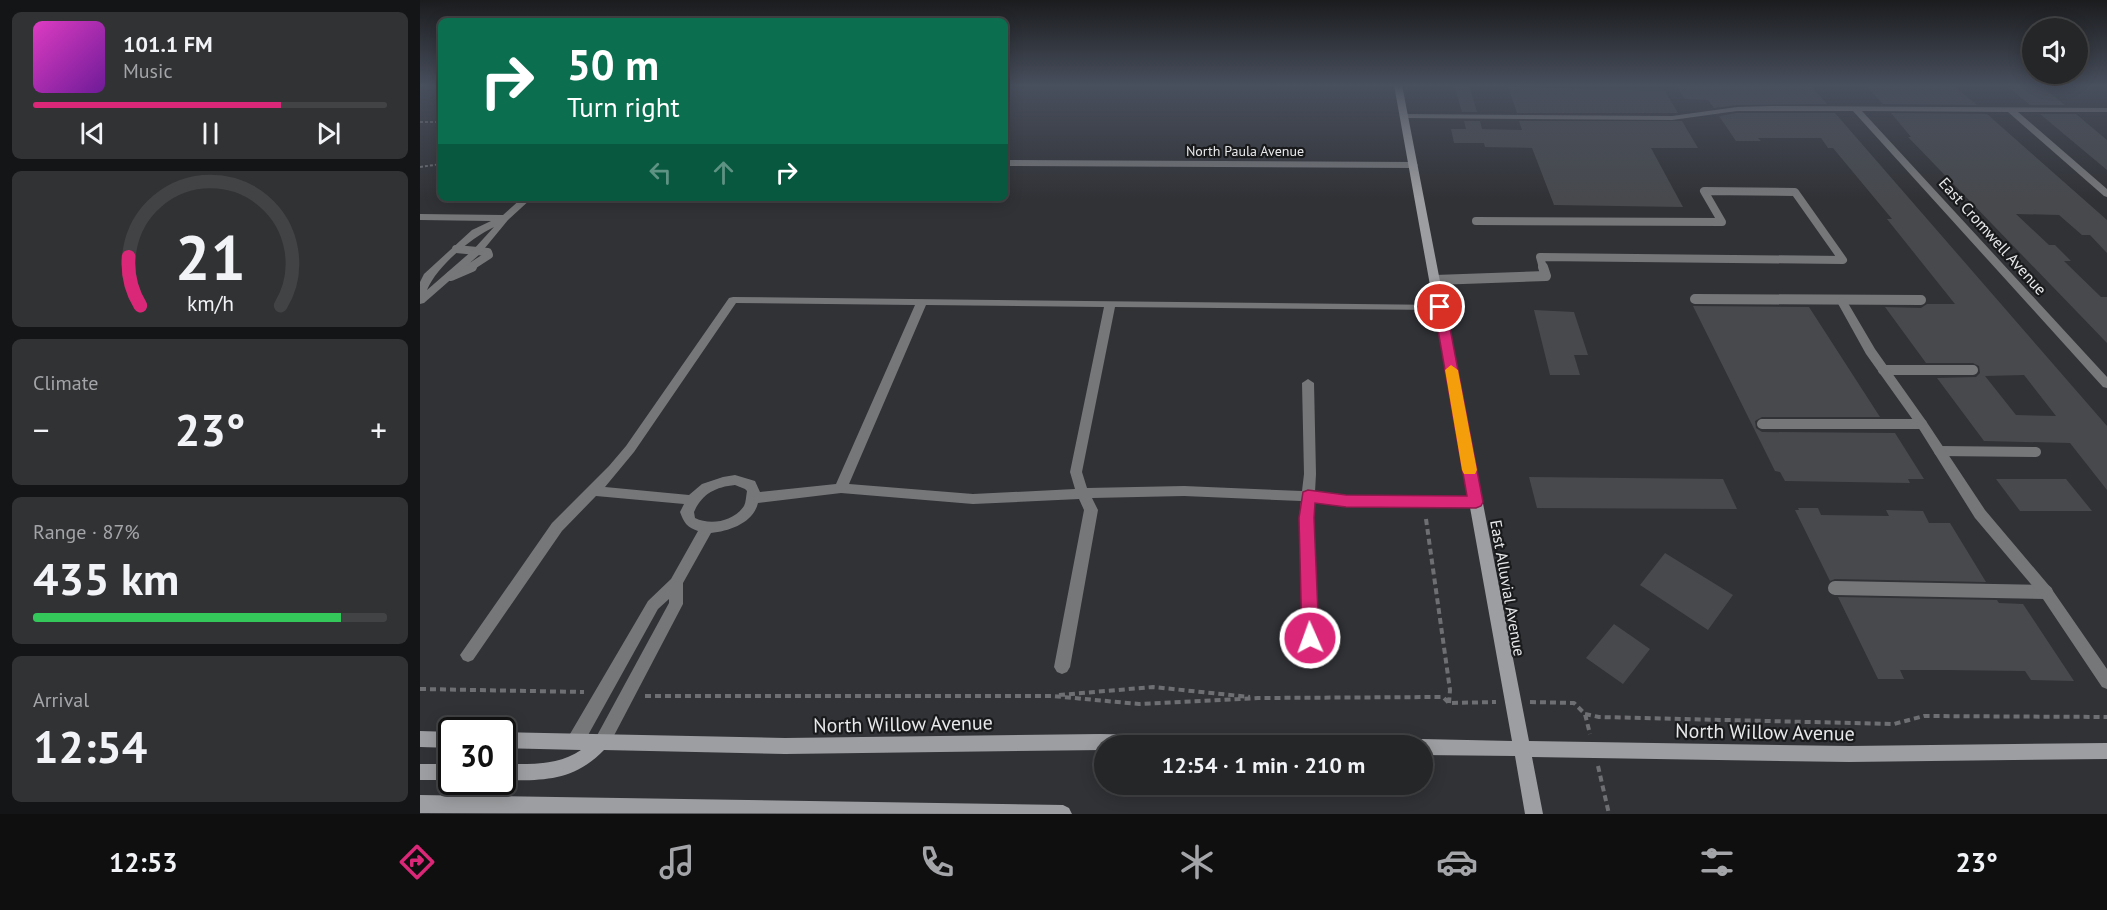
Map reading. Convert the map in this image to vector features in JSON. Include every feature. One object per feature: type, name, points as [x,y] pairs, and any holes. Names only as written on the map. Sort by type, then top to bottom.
[{"type":"main road","name":"East Alluvial Avenue","points":[[1405,123],[1534,814]]},
{"type":"main road","points":[[420,739],[438,740]]},
{"type":"main road","name":"North Willow Avenue","points":[[516,740],[785,746],[1094,742]]},
{"type":"main road","points":[[516,772],[553,772],[564,769],[579,762],[602,741]]},
{"type":"main road","name":"North Willow Avenue","points":[[1433,747],[1850,754],[2107,751]]},
{"type":"main road","points":[[420,772],[438,772]]},
{"type":"main road","points":[[420,804],[1063,814]]},
{"type":"street","name":"East Cromwell Avenue","points":[[1869,123],[2107,384]]},
{"type":"street","points":[[2026,123],[2107,194]]},
{"type":"street","name":"North Paula Avenue","points":[[1008,163],[1414,165]]},
{"type":"street","points":[[420,301],[479,249],[496,232],[505,218],[524,201]]},
{"type":"street","points":[[420,217],[505,218]]},
{"type":"street","points":[[420,294],[428,276],[475,232],[505,218]]},
{"type":"street","points":[[468,655],[557,527],[630,449],[733,300],[1440,307]]},
{"type":"street","points":[[1841,300],[1883,370],[1922,424],[1980,514],[2046,591],[2107,682]]},
{"type":"street","points":[[841,488],[922,301]]},
{"type":"street","points":[[1062,667],[1091,510],[1078,482],[1076,472],[1110,303]]},
{"type":"street","points":[[1308,382],[1310,474],[1306,518],[1311,662]]},
{"type":"street","points":[[735,480],[750,485],[754,491],[754,498],[745,514],[724,526],[706,529],[693,526],[688,520],[687,513],[693,500],[714,484],[735,480]]},
{"type":"street","points":[[754,498],[841,488],[973,498],[1119,491],[1184,491],[1308,496],[1346,501],[1476,502]]},
{"type":"street","points":[[592,490],[693,500]]},
{"type":"street","points":[[576,740],[653,605],[676,583],[706,529]]},
{"type":"street","points":[[602,741],[676,604],[676,583]]},
{"type":"lane","points":[[1435,280],[1546,276],[1539,257],[1843,260],[1795,192],[1704,191],[1722,222],[1476,221]]},
{"type":"lane","points":[[456,249],[479,249]]},
{"type":"lane","points":[[1695,299],[1921,300]]},
{"type":"lane","points":[[1883,370],[1973,370]]},
{"type":"lane","points":[[1762,424],[1922,424]]},
{"type":"lane","points":[[1939,451],[2036,452]]},
{"type":"lane","points":[[1835,588],[2046,591]]},
{"type":"path","points":[[420,167],[438,164]]},
{"type":"path","points":[[627,695],[1052,696],[1139,704],[1258,698],[1443,697],[1449,703],[1450,690],[1426,519]]},
{"type":"path","points":[[1052,696],[1153,687],[1258,698]]},
{"type":"path","points":[[420,689],[603,692]]},
{"type":"path","points":[[1585,714],[1599,717],[1844,721],[1894,724],[1924,716],[2107,717]]},
{"type":"building","points":[[1464,123],[1480,123],[1482,129],[1522,130],[1520,123],[1683,123],[1698,148],[1651,148],[1683,207],[1554,205],[1532,148],[1485,147],[1484,143],[1454,143],[1451,129],[1466,129]]},
{"type":"building","points":[[1724,123],[1844,123],[2107,426],[2107,490],[2070,443],[1984,441],[1937,378],[1976,377],[1980,373],[1979,366],[1973,363],[1926,363],[1885,307],[1921,308],[1927,304],[1955,304],[1887,219],[1892,219],[1833,148],[1828,148],[1821,138],[1758,138],[1761,141],[1736,141]],"holes":[[[2024,375],[2056,416],[2016,415],[1985,376]]]},
{"type":"building","points":[[1899,123],[1997,123],[2107,220],[2107,253],[2090,235],[2082,235],[2059,215],[2016,214],[2049,245],[2055,245],[2071,261],[2064,261],[2101,297],[2107,297],[2107,343],[1908,137],[1911,137]]},
{"type":"building","points":[[2051,123],[2087,123],[2107,140],[2107,170]]},
{"type":"building","points":[[1693,306],[1809,307],[1880,417],[1762,417],[1755,421],[1756,428],[1762,432],[1895,433],[1924,479],[1908,479],[1910,483],[1785,481],[1780,472],[1775,471]]},
{"type":"building","points":[[1534,310],[1574,312],[1588,355],[1574,355],[1580,375],[1550,375]]},
{"type":"building","points":[[1529,477],[1723,479],[1737,509],[1537,508]]},
{"type":"building","points":[[1996,479],[2066,479],[2092,511],[2020,511]]},
{"type":"building","points":[[1798,508],[1818,508],[1821,515],[1889,516],[1886,510],[1923,511],[1929,523],[1950,523],[1986,582],[1835,579],[1830,581],[1795,510],[1799,510]]},
{"type":"building","points":[[1665,553],[1733,595],[1708,630],[1640,585]]},
{"type":"building","points":[[1838,597],[1997,600],[1999,603],[2023,604],[2074,681],[2031,680],[2025,671],[1946,670],[1900,670],[1904,679],[1878,679]]},
{"type":"building","points":[[1614,624],[1650,649],[1623,684],[1586,658]]},
{"type":"slow traffic","points":[[1451,370],[1470,470]]},
{"type":"route","points":[[1310,638],[1306,518],[1308,496],[1346,501],[1476,502],[1440,307]]}]
